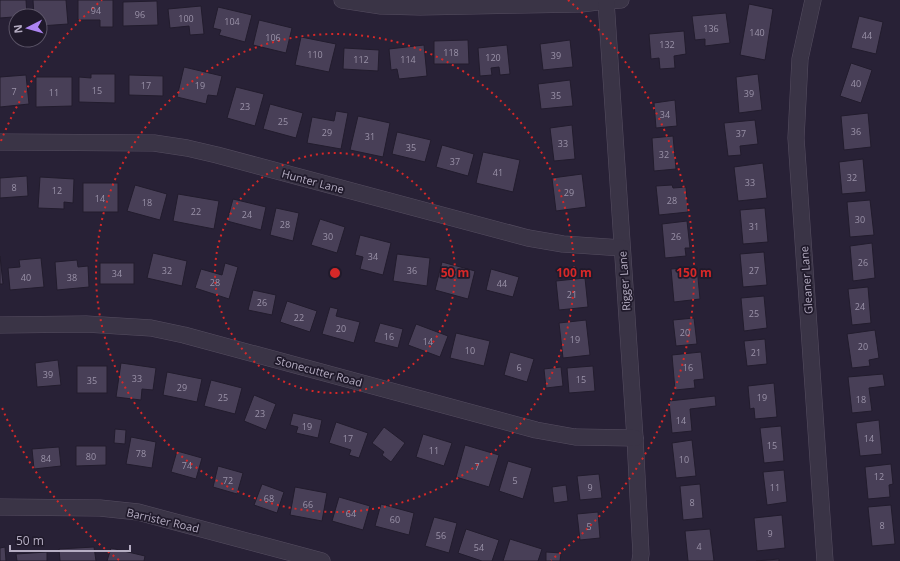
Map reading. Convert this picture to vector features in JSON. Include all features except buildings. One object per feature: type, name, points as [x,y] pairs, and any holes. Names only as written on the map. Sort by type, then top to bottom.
[{"type":"street","points":[[342,0],[381,6],[420,7],[581,4],[613,0]]},
{"type":"street","name":"Rigger Lane","points":[[613,0],[622,248],[635,438],[641,554],[640,561]]},
{"type":"street","name":"Gleaner Lane","points":[[813,0],[800,59],[796,138],[825,561]]},
{"type":"street","name":"Hunter Lane","points":[[0,142],[154,143],[187,148],[528,238],[564,244],[622,248]]},
{"type":"street","name":"Stonecutter Road","points":[[0,324],[86,324],[151,328],[184,335],[536,430],[575,437],[635,438]]},
{"type":"street","name":"Barrister Road","points":[[0,507],[100,508],[138,512],[322,561]]}]
